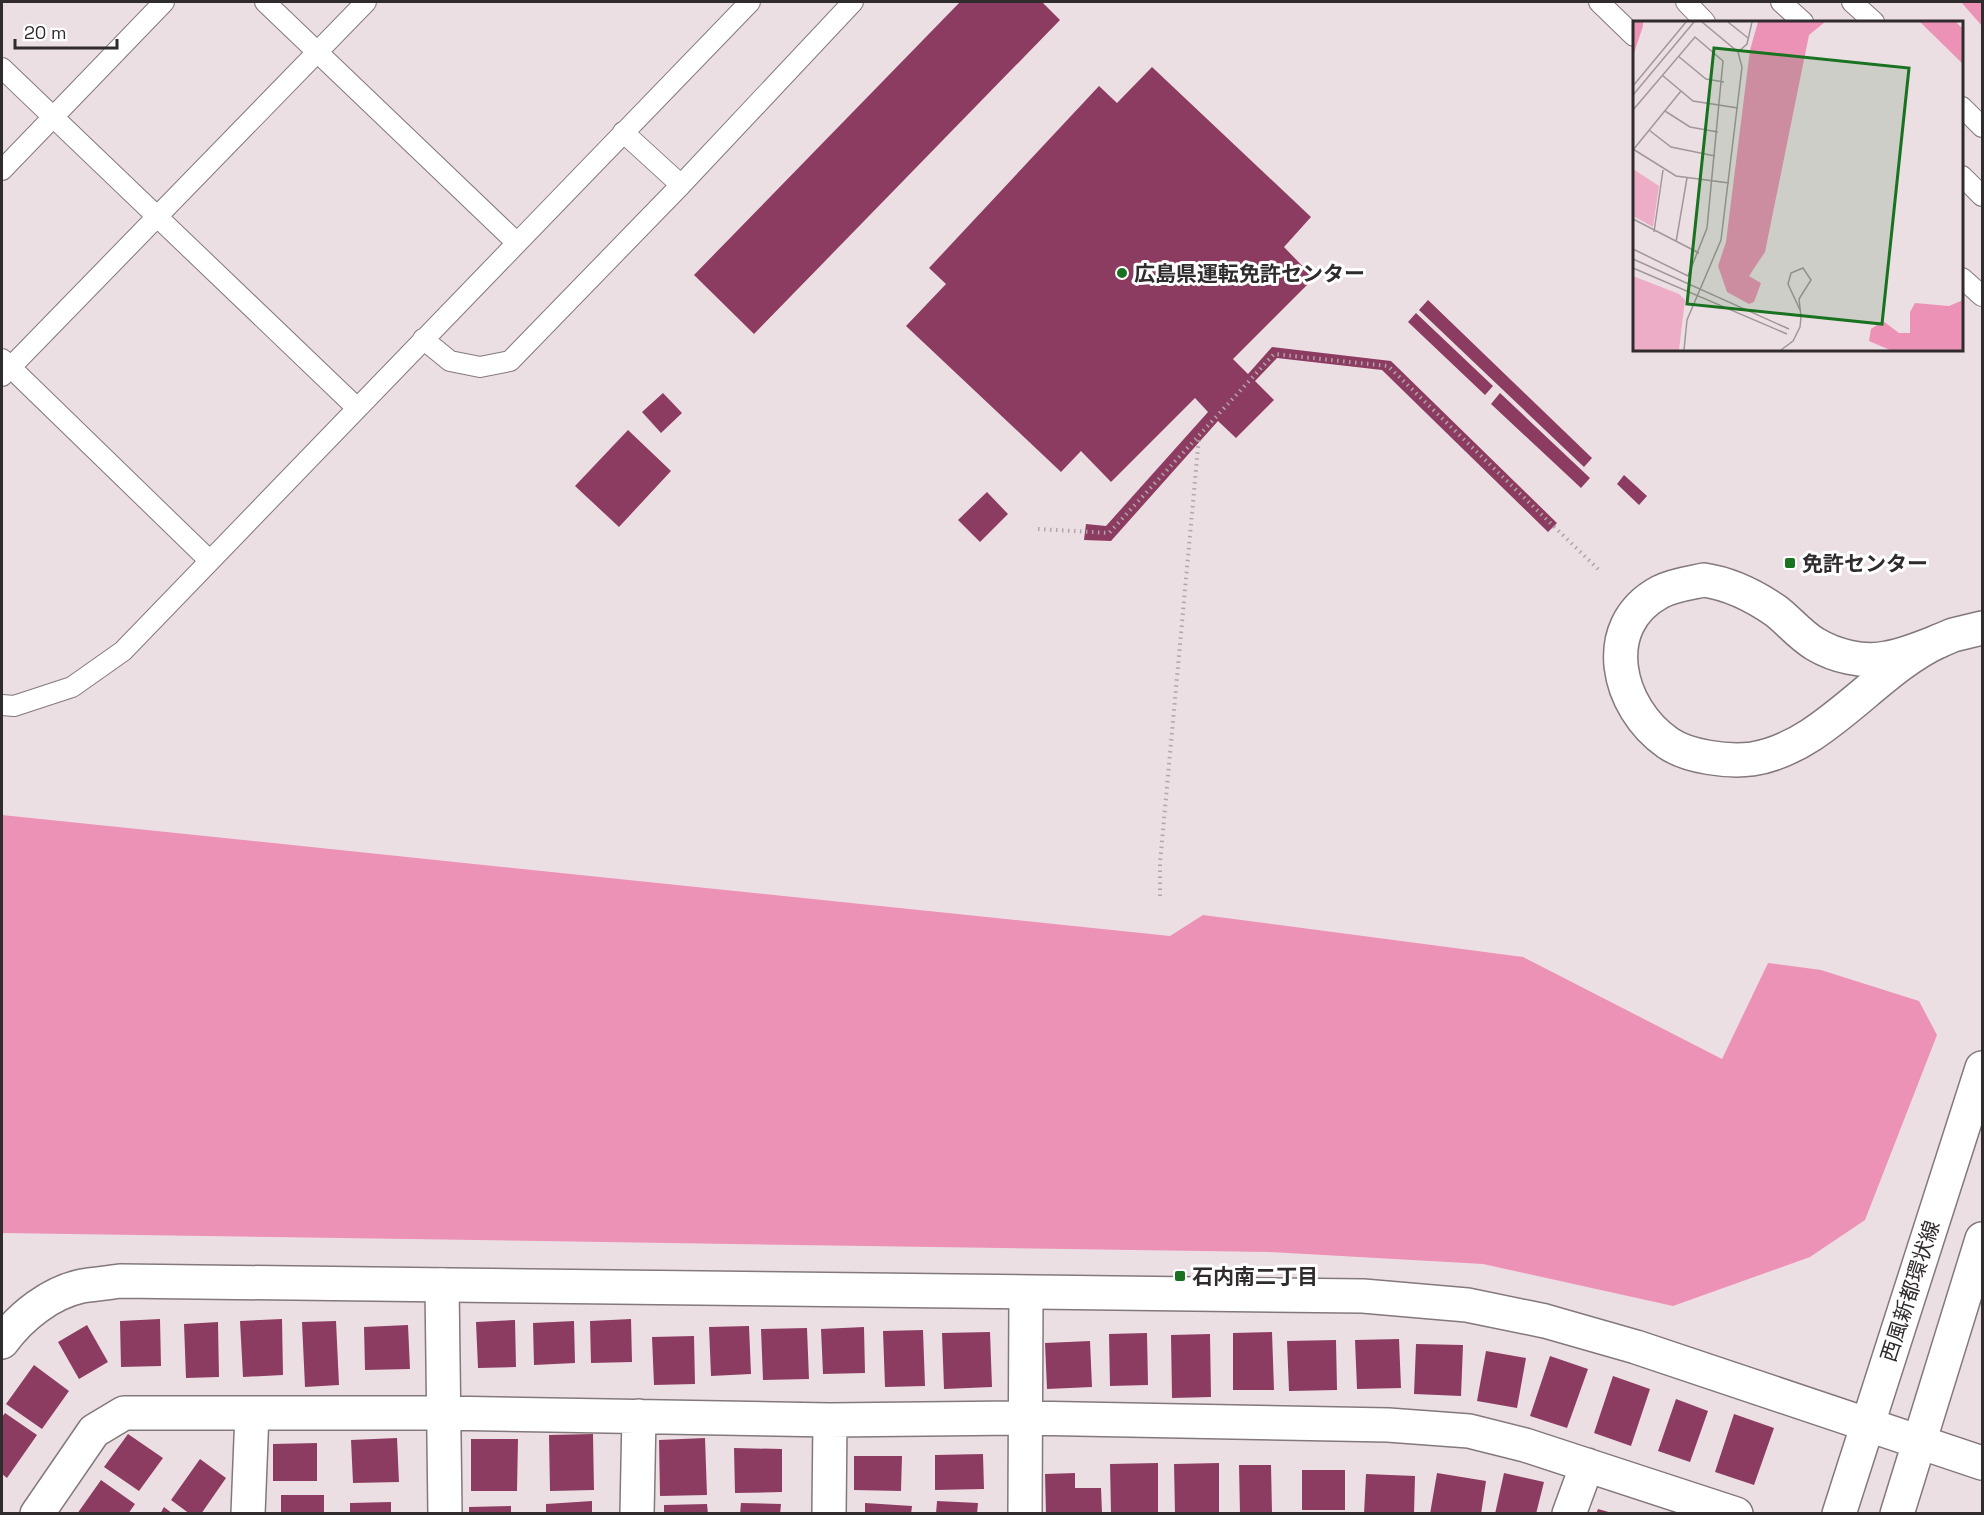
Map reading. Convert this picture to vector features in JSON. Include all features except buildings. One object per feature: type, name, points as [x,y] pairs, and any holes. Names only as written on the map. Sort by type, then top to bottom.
[{"type":"street","points":[[1940,641],[1917,654],[1811,735],[1783,751],[1751,759],[1693,754],[1669,744],[1649,726],[1634,705],[1623,681],[1619,655],[1625,630],[1639,608],[1660,591],[1704,580],[1723,583],[1741,590],[1773,609],[1814,643],[1828,651],[1856,658],[1884,659],[1912,652],[1953,635],[1983,628]]},
{"type":"street","name":"西風新都環状線","points":[[1839,1514],[1983,1068]]},
{"type":"street","points":[[1897,1514],[1983,1239]]},
{"type":"street","points":[[5,1330],[48,1299],[81,1286],[120,1281],[1363,1296],[1467,1305],[1545,1321],[1636,1347],[1983,1463]]},
{"type":"street","points":[[442,1285],[445,1514]]},
{"type":"street","points":[[1024,1514],[1026,1293]]},
{"type":"street","points":[[38,1514],[94,1431],[124,1413],[444,1413],[830,1420],[1026,1418],[1388,1425],[1469,1431],[1525,1445],[1736,1514]]},
{"type":"street","points":[[249,1514],[252,1413]]},
{"type":"street","points":[[637,1514],[639,1416]]},
{"type":"street","points":[[829,1514],[830,1420]]},
{"type":"street","points":[[1569,1514],[1587,1465]]},
{"type":"lane","points":[[2,170],[165,2]]},
{"type":"lane","points":[[265,2],[516,242]]},
{"type":"lane","points":[[210,561],[4,367],[157,217],[366,2]]},
{"type":"lane","points":[[2,705],[14,706],[72,687],[123,651],[750,2]]},
{"type":"lane","points":[[423,339],[450,361],[480,367],[510,361],[681,185],[853,2]]},
{"type":"lane","points":[[1599,2],[1633,34]]},
{"type":"lane","points":[[1686,2],[1704,21]]},
{"type":"lane","points":[[1781,2],[1802,21]]},
{"type":"lane","points":[[1852,2],[1873,21]]},
{"type":"lane","points":[[2,69],[357,408]]},
{"type":"lane","points":[[1963,108],[1983,128]]},
{"type":"lane","points":[[623,132],[681,185]]},
{"type":"lane","points":[[1963,177],[1983,196]]},
{"type":"lane","points":[[1963,279],[1983,296]]},
{"type":"path","points":[[1038,529],[1109,533],[1274,354],[1388,366],[1599,570]]},
{"type":"path","points":[[1161,896],[1160,863],[1199,436]]},
{"type":"shaded area","points":[[1961,2],[1982,2],[1982,26]]},
{"type":"shaded area","points":[[2,815],[1170,936],[1203,915],[1523,957],[1722,1059],[1768,963],[1821,970],[1919,1001],[1937,1035],[1865,1220],[1810,1257],[1673,1306],[1483,1264],[1268,1252],[2,1233]]},
{"type":"place","name":"広島県運転免許センター","points":[[1122,273]]},
{"type":"place","name":"免許センター","points":[[1790,563]]},
{"type":"place","name":"石内南二丁目","points":[[1180,1276]]}]
